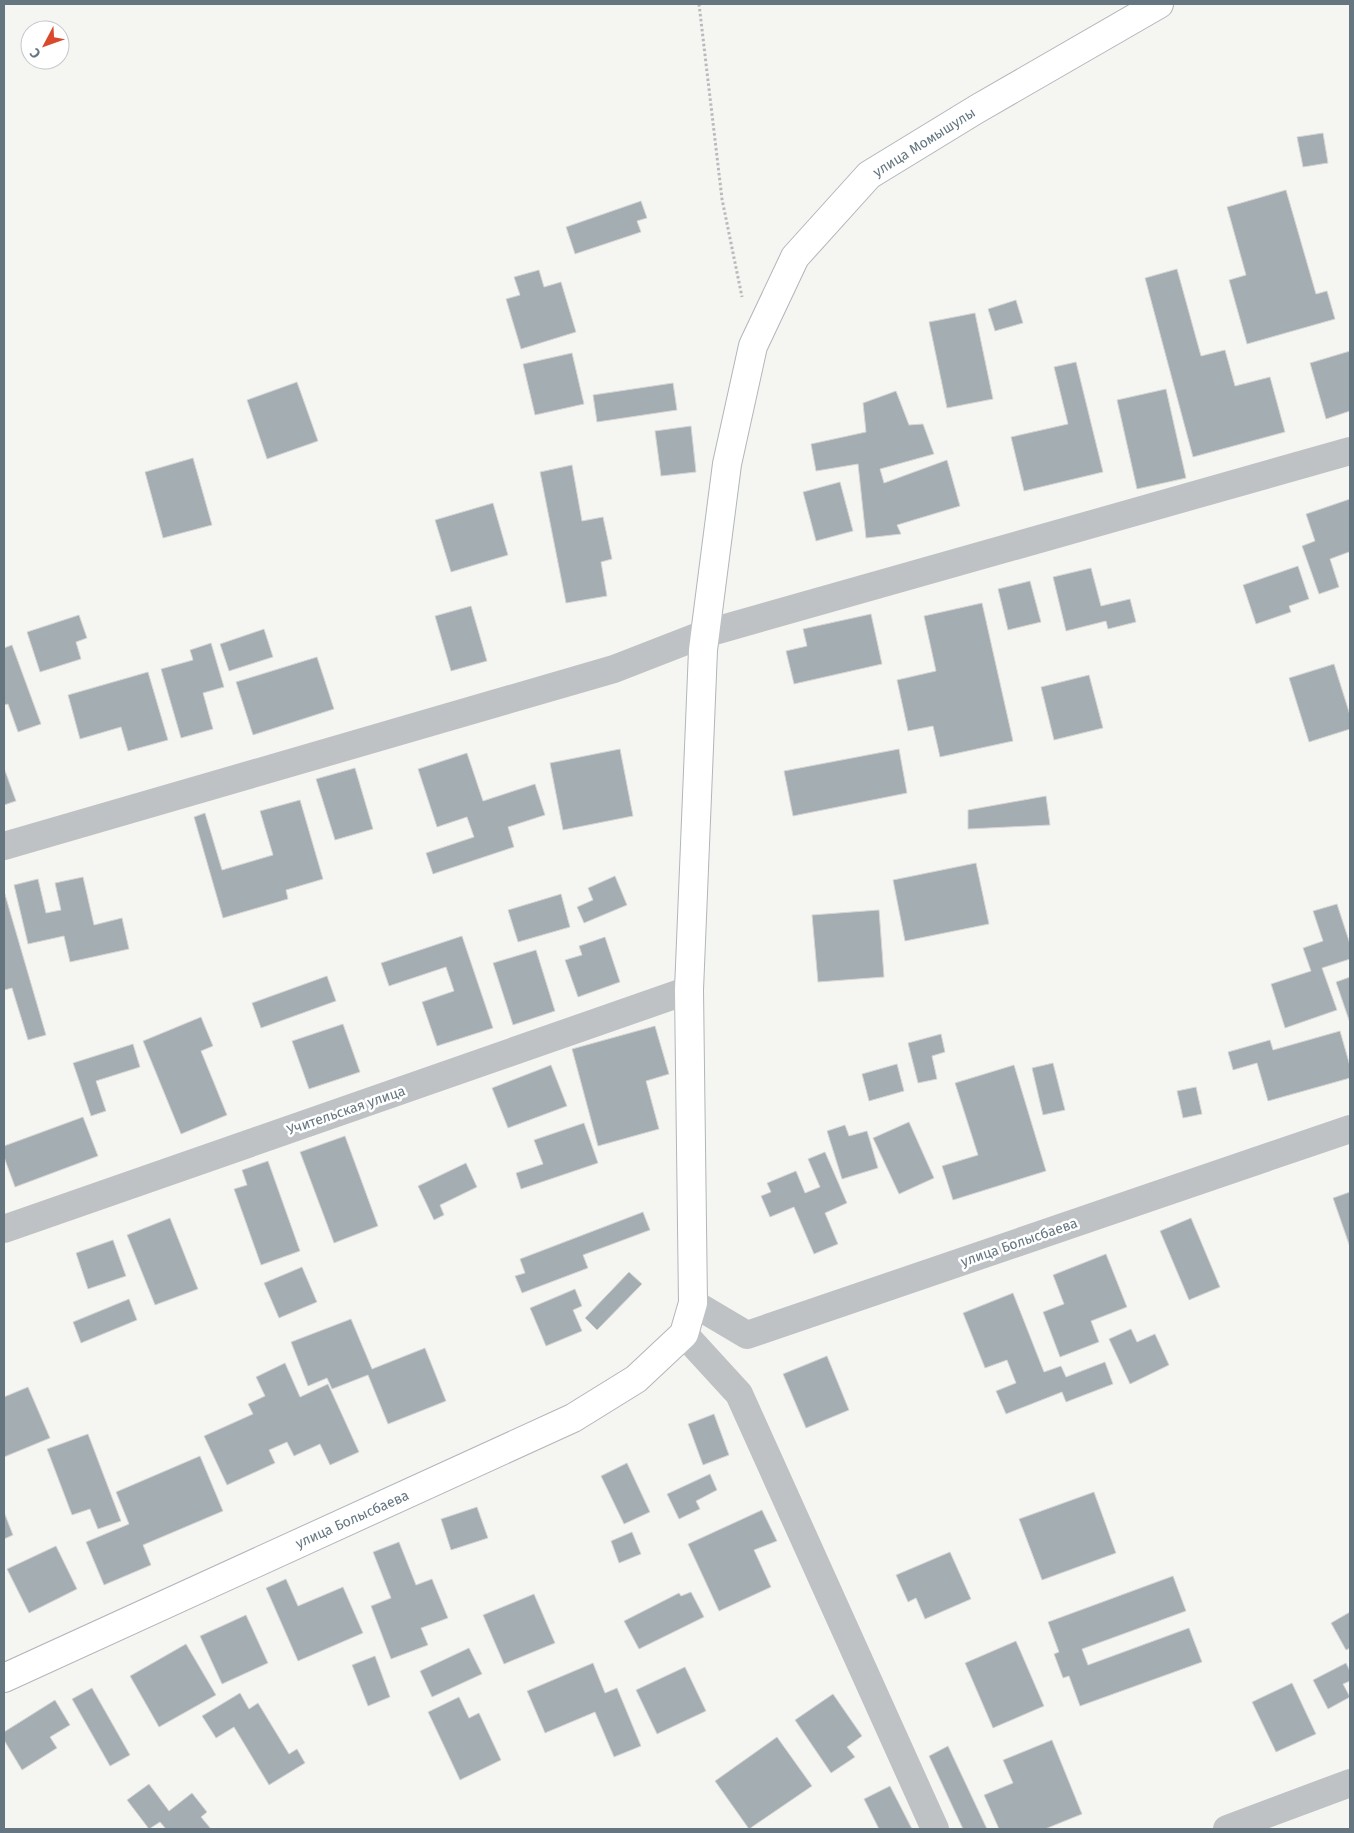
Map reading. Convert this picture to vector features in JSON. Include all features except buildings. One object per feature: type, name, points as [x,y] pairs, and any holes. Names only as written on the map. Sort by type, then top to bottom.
[{"type":"street","name":"улица Момышулы","points":[[684,1334],[693,1303],[688,990],[704,634],[727,464],[753,346],[795,258],[868,175],[977,109],[1160,4]]},
{"type":"street","points":[[4,846],[614,669],[704,634],[1350,451]]},
{"type":"street","name":"Учительская улица","points":[[4,1228],[688,990]]},
{"type":"street","name":"улица Болысбаева","points":[[693,1303],[747,1335],[1350,1129]]},
{"type":"street","points":[[684,1334],[739,1394],[935,1829]]},
{"type":"street","name":"улица Болысбаева","points":[[4,1678],[573,1418],[636,1379],[684,1334]]},
{"type":"street","points":[[1227,1829],[1350,1783]]},
{"type":"path","points":[[699,4],[722,199],[743,300]]}]
